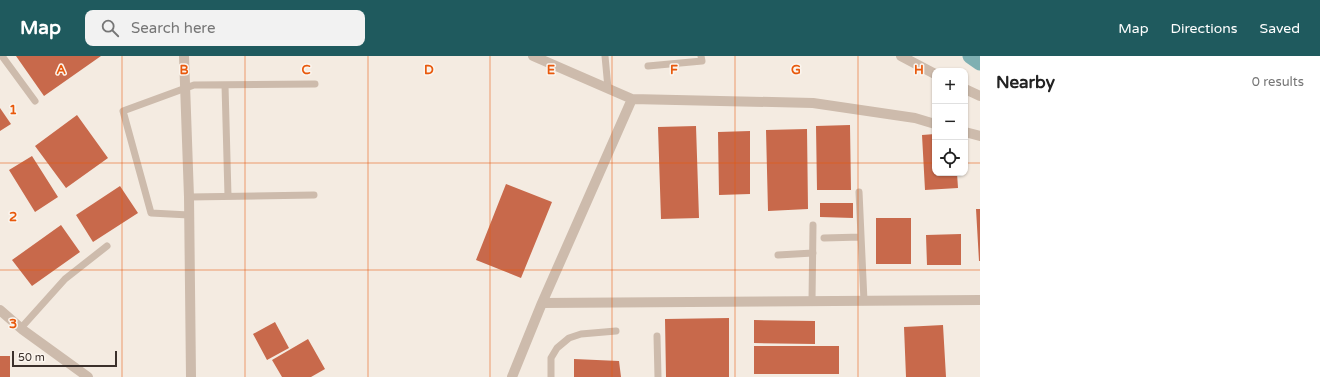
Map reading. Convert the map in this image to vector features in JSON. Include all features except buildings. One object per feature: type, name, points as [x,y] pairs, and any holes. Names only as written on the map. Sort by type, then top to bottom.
[{"type":"street","points":[[184,56],[189,197],[191,377]]},
{"type":"street","points":[[533,56],[632,99],[813,103],[915,118],[932,123]]},
{"type":"street","points":[[901,56],[932,72]]},
{"type":"street","points":[[968,90],[980,96]]},
{"type":"street","points":[[512,377],[542,303],[632,99]]},
{"type":"street","points":[[968,133],[980,136]]},
{"type":"street","points":[[542,303],[980,300]]},
{"type":"street","points":[[1,313],[88,377]]},
{"type":"lane","points":[[2,56],[35,101]]},
{"type":"lane","points":[[605,56],[608,88]]},
{"type":"lane","points":[[648,66],[702,61],[702,56]]},
{"type":"lane","points":[[189,215],[151,213],[123,111],[194,85],[315,84]]},
{"type":"lane","points":[[225,85],[228,196]]},
{"type":"lane","points":[[859,192],[864,301]]},
{"type":"lane","points":[[189,197],[314,195]]},
{"type":"lane","points":[[812,301],[814,226]]},
{"type":"lane","points":[[824,238],[861,238]]},
{"type":"lane","points":[[21,328],[65,279],[107,246]]},
{"type":"lane","points":[[778,255],[813,253]]},
{"type":"lane","points":[[551,377],[551,358],[557,348],[569,338],[581,334],[616,331]]},
{"type":"lane","points":[[657,336],[658,377]]},
{"type":"waterway","points":[[970,56],[980,63]]}]
